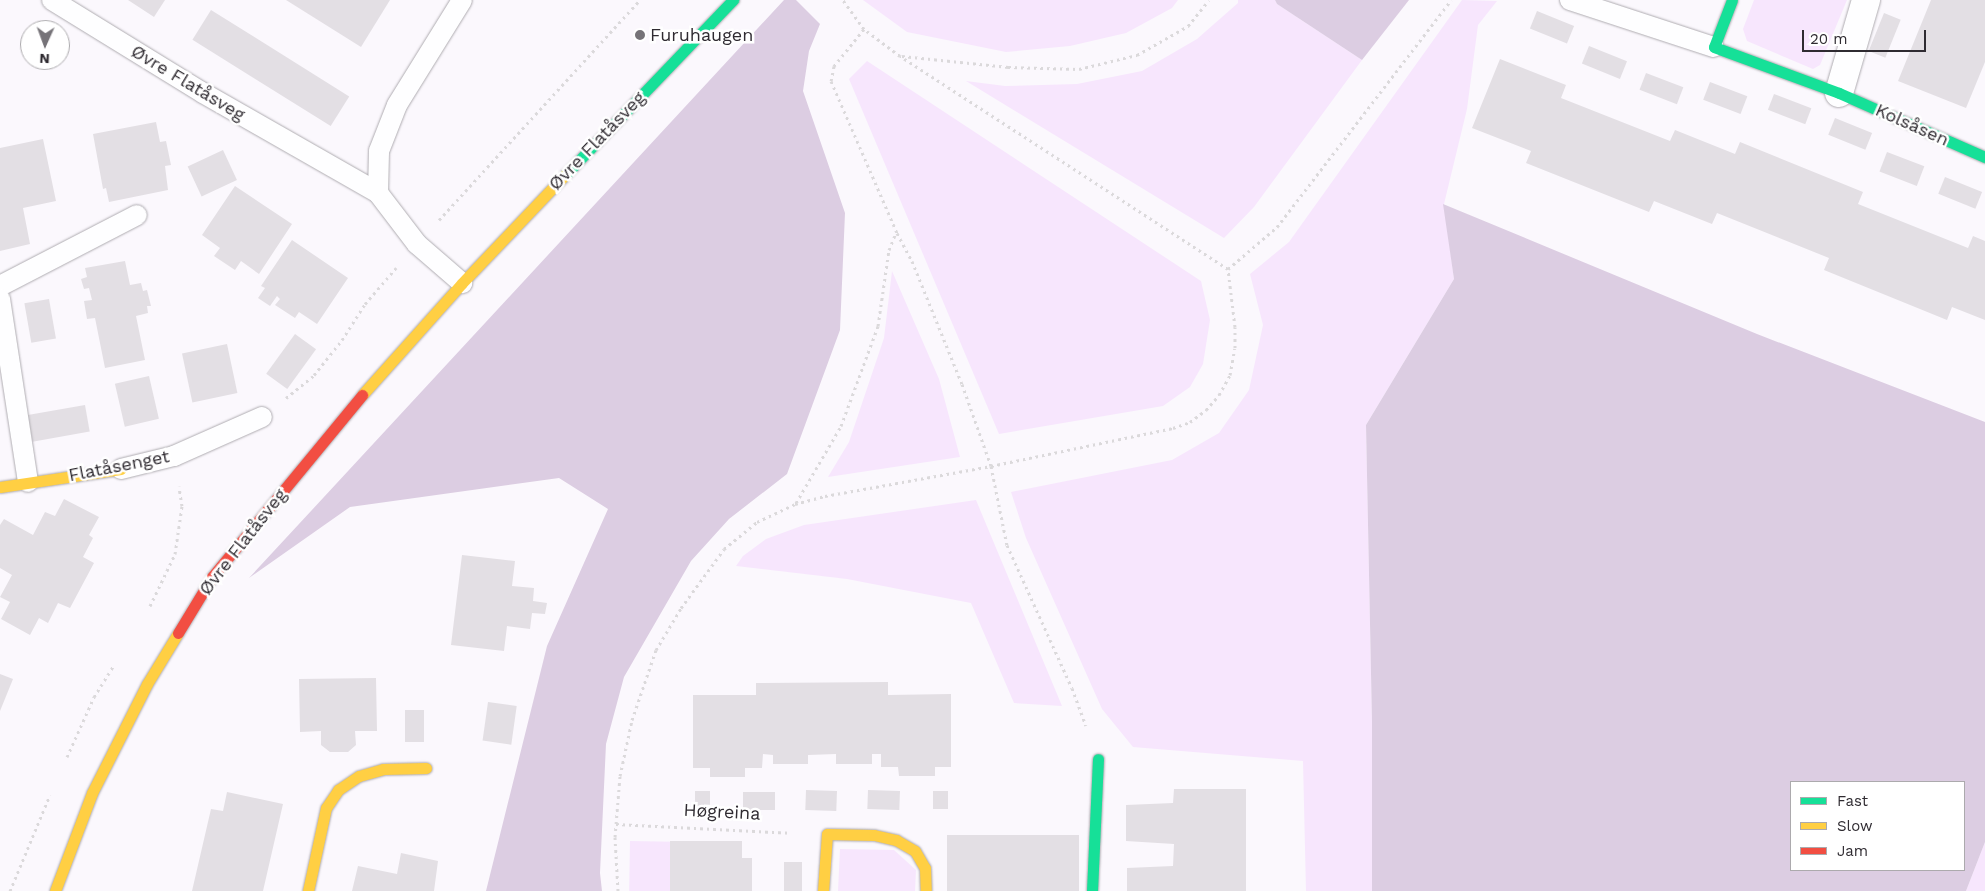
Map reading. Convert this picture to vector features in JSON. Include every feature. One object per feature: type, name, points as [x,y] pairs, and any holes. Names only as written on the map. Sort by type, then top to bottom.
[{"type":"street","name":"Øvre Flatåsveg","points":[[55,891],[92,793],[147,684],[212,577],[336,424],[462,283],[733,0]]},
{"type":"street","points":[[1714,47],[1732,0]]},
{"type":"street","points":[[1839,93],[1866,0]]},
{"type":"street","name":"Kolsåsen","points":[[1714,47],[1839,93],[1985,157]]},
{"type":"street","name":"Flatåsenget","points":[[0,487],[121,469]]},
{"type":"street","points":[[1092,891],[1098,759]]},
{"type":"street","points":[[308,891],[326,808],[338,790],[359,776],[383,769],[426,768]]},
{"type":"street","points":[[823,891],[827,834],[874,835],[896,840],[915,851],[925,868],[926,891]]},
{"type":"lane","name":"Øvre Flatåsveg","points":[[52,0],[203,93],[378,193],[417,244],[462,283]]},
{"type":"lane","points":[[378,193],[380,151],[397,105],[462,0]]},
{"type":"lane","name":"Kolsåsen","points":[[1570,0],[1714,47]]},
{"type":"lane","points":[[0,286],[137,215]]},
{"type":"lane","points":[[0,300],[28,482]]},
{"type":"lane","name":"Flatåsenget","points":[[121,469],[174,456],[262,417]]},
{"type":"path","points":[[262,417],[314,376],[342,340],[365,304],[417,244],[640,0]]},
{"type":"path","points":[[618,891],[616,824],[620,776],[632,720],[656,650],[681,608],[724,549],[758,522],[796,504],[825,496],[991,466],[1173,428],[1190,422],[1206,410],[1219,395],[1230,375],[1235,348],[1233,301],[1228,269],[900,56],[864,29],[844,0]]},
{"type":"path","points":[[900,56],[1008,67],[1079,69],[1137,55],[1188,26],[1210,0]]},
{"type":"path","points":[[1228,269],[1277,227],[1451,0]]},
{"type":"path","points":[[864,29],[834,66],[831,81],[897,233],[912,261],[962,384],[991,466],[1007,545],[1072,688],[1098,759]]},
{"type":"path","points":[[796,504],[841,426],[878,326],[889,250],[897,233]]},
{"type":"path","points":[[146,613],[175,554],[182,506],[174,456]]},
{"type":"path","points":[[66,760],[94,697],[114,664]]},
{"type":"path","points":[[10,891],[14,876],[54,787]]},
{"type":"path","name":"Høgreina","points":[[616,824],[827,834]]},
{"type":"shaded area","points":[[784,0],[796,0],[820,24],[809,51],[803,91],[845,213],[840,330],[787,474],[729,519],[691,561],[624,677],[606,744],[600,873],[602,891],[486,891],[547,646],[608,509],[559,478],[350,507],[249,578]]},
{"type":"shaded area","points":[[863,0],[1178,0],[1172,8],[1126,33],[1070,46],[1006,52],[907,32]]},
{"type":"shaded area","points":[[1238,0],[1275,0],[1277,4],[1362,60],[1254,207],[1224,238],[966,81],[1005,86],[1077,84],[1142,71],[1197,39],[1238,3]]},
{"type":"shaded area","points":[[1275,0],[1409,0],[1362,60],[1277,4]]},
{"type":"shaded area","points":[[1462,0],[1497,1],[1478,25],[1467,109],[1444,204],[1454,279],[1366,425],[1372,723],[1372,891],[1306,891],[1303,761],[1133,747],[1102,709],[1026,538],[1011,492],[1172,460],[1219,433],[1249,390],[1263,325],[1250,274],[1289,242]]},
{"type":"shaded area","points":[[1754,0],[1847,0],[1820,65],[1813,69],[1747,41],[1743,29]]},
{"type":"shaded area","points":[[867,61],[1201,281],[1210,320],[1203,364],[1190,387],[1163,406],[999,434],[849,79]]},
{"type":"shaded area","points":[[1443,204],[1757,334],[1985,422],[1985,842],[1966,891],[1372,891],[1372,723],[1366,425],[1454,279]]},
{"type":"shaded area","points":[[892,271],[939,379],[960,457],[828,477],[849,442],[884,338]]},
{"type":"shaded area","points":[[976,500],[1062,706],[1014,703],[971,603],[847,579],[736,566],[743,556],[766,539],[804,525]]},
{"type":"shaded area","points":[[630,841],[674,842],[673,891],[629,891]]},
{"type":"shaded area","points":[[1985,842],[1985,891],[1966,891]]},
{"type":"shaded area","points":[[840,849],[894,850],[916,870],[915,891],[838,891]]},
{"type":"building","points":[[128,0],[165,0],[154,17]]},
{"type":"building","points":[[286,0],[390,0],[361,47]]},
{"type":"building","points":[[1931,0],[1985,0],[1985,62],[1966,108],[1898,81]]},
{"type":"building","points":[[211,10],[349,96],[331,126],[192,40]]},
{"type":"building","points":[[1537,11],[1574,26],[1567,44],[1530,29]]},
{"type":"building","points":[[1884,13],[1901,20],[1885,58],[1869,51]]},
{"type":"building","points":[[1589,46],[1627,61],[1620,79],[1582,64]]},
{"type":"building","points":[[1500,59],[1566,85],[1561,98],[1670,141],[1675,130],[1735,154],[1740,142],[1863,192],[1858,204],[1968,248],[1973,236],[1985,241],[1985,320],[1952,307],[1947,320],[1824,270],[1829,258],[1717,213],[1712,224],[1654,201],[1649,212],[1526,163],[1531,151],[1472,128]]},
{"type":"building","points":[[1646,73],[1683,87],[1677,104],[1640,90]]},
{"type":"building","points":[[1710,82],[1747,96],[1741,114],[1703,100]]},
{"type":"building","points":[[1774,94],[1811,108],[1805,124],[1768,110]]},
{"type":"building","points":[[1835,118],[1872,133],[1865,150],[1828,135]]},
{"type":"building","points":[[156,122],[160,142],[166,141],[171,165],[165,166],[168,190],[109,202],[106,188],[103,189],[93,134]]},
{"type":"building","points":[[43,139],[56,201],[23,208],[30,244],[0,251],[0,148]]},
{"type":"building","points":[[223,150],[237,180],[202,196],[188,166]]},
{"type":"building","points":[[1887,152],[1924,166],[1917,186],[1879,172]]},
{"type":"building","points":[[1945,177],[1982,192],[1975,209],[1938,194]]},
{"type":"building","points":[[235,186],[292,224],[259,274],[241,261],[235,270],[214,256],[220,248],[202,235]]},
{"type":"building","points":[[292,240],[348,278],[317,324],[299,312],[295,318],[275,305],[280,299],[277,296],[270,306],[258,298],[265,288],[261,286]]},
{"type":"building","points":[[125,261],[130,285],[141,283],[143,291],[147,290],[151,306],[147,306],[148,313],[136,316],[145,360],[105,368],[95,318],[87,319],[84,301],[92,300],[89,288],[84,289],[81,279],[87,277],[85,268]]},
{"type":"building","points":[[49,299],[56,338],[31,343],[24,303]]},
{"type":"building","points":[[295,334],[316,349],[287,389],[266,374]]},
{"type":"building","points":[[227,344],[237,393],[192,402],[182,354]]},
{"type":"building","points":[[149,376],[159,419],[125,427],[115,384]]},
{"type":"building","points":[[85,405],[90,432],[33,442],[28,415]]},
{"type":"building","points":[[64,499],[99,517],[89,535],[93,538],[83,557],[94,563],[70,608],[58,603],[48,623],[39,618],[30,635],[1,619],[10,602],[0,597],[12,575],[0,568],[0,525],[4,519],[33,535],[45,512],[55,516]]},
{"type":"building","points":[[462,555],[515,561],[512,586],[534,588],[533,601],[547,603],[545,614],[532,613],[530,629],[507,626],[504,651],[451,645]]},
{"type":"building","points":[[0,674],[13,679],[0,711]]},
{"type":"building","points":[[376,678],[377,731],[355,731],[356,745],[348,752],[330,752],[321,745],[321,731],[300,732],[299,679]]},
{"type":"building","points":[[888,682],[888,695],[951,694],[951,767],[935,767],[935,776],[899,776],[898,767],[881,767],[881,754],[872,754],[872,764],[836,764],[836,754],[808,755],[808,764],[773,764],[773,755],[763,754],[762,768],[745,768],[745,777],[710,777],[710,768],[693,768],[693,695],[756,695],[756,683]]},
{"type":"building","points":[[488,702],[517,706],[511,745],[483,741]]},
{"type":"building","points":[[405,710],[424,710],[424,742],[405,742]]},
{"type":"building","points":[[1174,789],[1246,789],[1246,891],[1127,891],[1127,868],[1173,866],[1174,844],[1126,841],[1126,805],[1173,803]]},
{"type":"building","points":[[806,790],[837,791],[836,811],[805,810]]},
{"type":"building","points":[[868,790],[900,791],[899,810],[867,809]]},
{"type":"building","points":[[695,791],[710,791],[710,810],[695,810]]},
{"type":"building","points":[[933,791],[948,791],[948,809],[933,809]]},
{"type":"building","points":[[227,792],[283,804],[263,891],[192,891],[211,809],[223,811]]},
{"type":"building","points":[[743,792],[775,792],[775,810],[743,810]]},
{"type":"building","points":[[947,835],[1079,835],[1079,891],[947,891]]},
{"type":"building","points":[[670,841],[742,841],[742,858],[752,858],[752,891],[670,891]]},
{"type":"building","points":[[401,853],[438,861],[434,891],[352,891],[358,866],[397,874]]},
{"type":"building","points":[[784,862],[802,862],[802,891],[784,891]]},
{"type":"traffic: fast","points":[[565,175],[733,0]]},
{"type":"traffic: fast","points":[[1732,0],[1714,47],[1839,93],[1985,157]]},
{"type":"traffic: fast","points":[[1092,891],[1098,759]]},
{"type":"traffic: slow","points":[[362,395],[462,283],[565,175]]},
{"type":"traffic: slow","points":[[0,487],[121,469]]},
{"type":"traffic: slow","points":[[55,891],[92,793],[147,684],[178,633]]},
{"type":"traffic: slow","points":[[308,891],[326,808],[338,790],[359,776],[383,769],[426,768]]},
{"type":"traffic: slow","points":[[823,891],[827,834],[874,835],[896,840],[915,851],[925,868],[926,891]]},
{"type":"traffic: jam","points":[[178,633],[212,577],[362,395]]},
{"type":"place","name":"Furuhaugen","points":[[640,35]]}]
